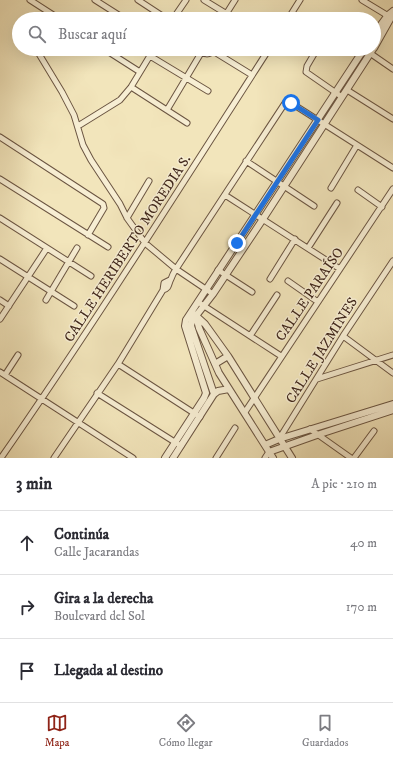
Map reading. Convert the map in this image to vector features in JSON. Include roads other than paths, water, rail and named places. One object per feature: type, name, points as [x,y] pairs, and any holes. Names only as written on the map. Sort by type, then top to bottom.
[{"type":"street","points":[[30,0],[49,12]]},
{"type":"street","points":[[95,0],[114,12]]},
{"type":"street","points":[[138,0],[156,12]]},
{"type":"street","points":[[178,12],[186,0]]},
{"type":"street","points":[[204,0],[223,12]]},
{"type":"street","points":[[227,12],[235,0]]},
{"type":"street","points":[[292,12],[300,0]]},
{"type":"street","points":[[362,0],[392,16]]},
{"type":"street","points":[[381,27],[392,16]]},
{"type":"street","points":[[381,36],[392,16]]},
{"type":"street","points":[[40,56],[62,92],[78,126],[83,145],[91,160],[120,204],[127,218],[145,243],[176,269],[213,294]]},
{"type":"street","points":[[115,56],[140,72]]},
{"type":"street","points":[[78,126],[120,100],[131,87],[150,56],[208,91]]},
{"type":"street","points":[[167,110],[197,56]]},
{"type":"street","points":[[223,56],[252,76]]},
{"type":"street","name":"CALLE HERIBERTO MOREDIA S.","points":[[1,458],[42,400],[145,243],[265,56]]},
{"type":"street","points":[[313,56],[307,66],[306,72],[342,97]]},
{"type":"street","points":[[173,458],[197,415],[206,393],[185,323],[190,312],[278,182],[359,56]]},
{"type":"street","points":[[214,394],[192,326],[192,321],[213,294],[369,56]]},
{"type":"street","points":[[379,56],[393,69]]},
{"type":"street","points":[[131,87],[187,123]]},
{"type":"street","points":[[347,90],[393,119]]},
{"type":"street","points":[[54,458],[118,364],[163,290],[167,289],[176,269],[285,103],[288,101],[393,168]]},
{"type":"street","points":[[0,137],[103,204],[104,208],[88,234]]},
{"type":"street","points":[[331,188],[357,145]]},
{"type":"street","points":[[246,161],[314,206]]},
{"type":"street","points":[[0,178],[108,247]]},
{"type":"street","points":[[127,218],[150,181]]},
{"type":"street","name":"CALLE PARAÍSO","points":[[245,412],[393,189]]},
{"type":"street","points":[[358,190],[382,207]]},
{"type":"street","points":[[225,195],[340,269]]},
{"type":"street","points":[[308,248],[337,203]]},
{"type":"street","points":[[0,218],[91,276]]},
{"type":"street","points":[[270,279],[295,239]]},
{"type":"street","points":[[237,243],[244,247]]},
{"type":"street","points":[[0,319],[47,248]]},
{"type":"street","points":[[46,300],[76,248]]},
{"type":"street","points":[[0,259],[74,306]]},
{"type":"street","name":"CALLE JAZMINES","points":[[279,439],[343,336],[393,260]]},
{"type":"street","points":[[218,270],[252,292]]},
{"type":"street","points":[[288,282],[318,302]]},
{"type":"street","points":[[250,336],[278,295]]},
{"type":"street","points":[[0,300],[9,306]]},
{"type":"street","points":[[198,302],[281,356]]},
{"type":"street","points":[[198,302],[196,316],[199,328],[215,364],[273,458]]},
{"type":"street","points":[[190,312],[205,324],[228,356],[292,458]]},
{"type":"street","points":[[343,336],[393,372]]},
{"type":"street","points":[[5,375],[18,355]]},
{"type":"street","points":[[316,379],[393,355]]},
{"type":"street","points":[[215,364],[228,356]]},
{"type":"street","points":[[118,364],[197,415]]},
{"type":"street","points":[[0,372],[78,423],[124,456],[133,458]]},
{"type":"street","points":[[165,458],[175,442],[214,394],[218,391],[230,389]]},
{"type":"street","points":[[98,393],[181,446]]},
{"type":"street","points":[[265,445],[310,429],[393,404]]},
{"type":"street","points":[[384,406],[392,412]]},
{"type":"street","points":[[265,458],[269,452],[317,434],[392,412]]},
{"type":"street","points":[[216,458],[235,428]]},
{"type":"street","points":[[310,429],[351,458]]},
{"type":"street","points":[[354,458],[374,431]]}]
